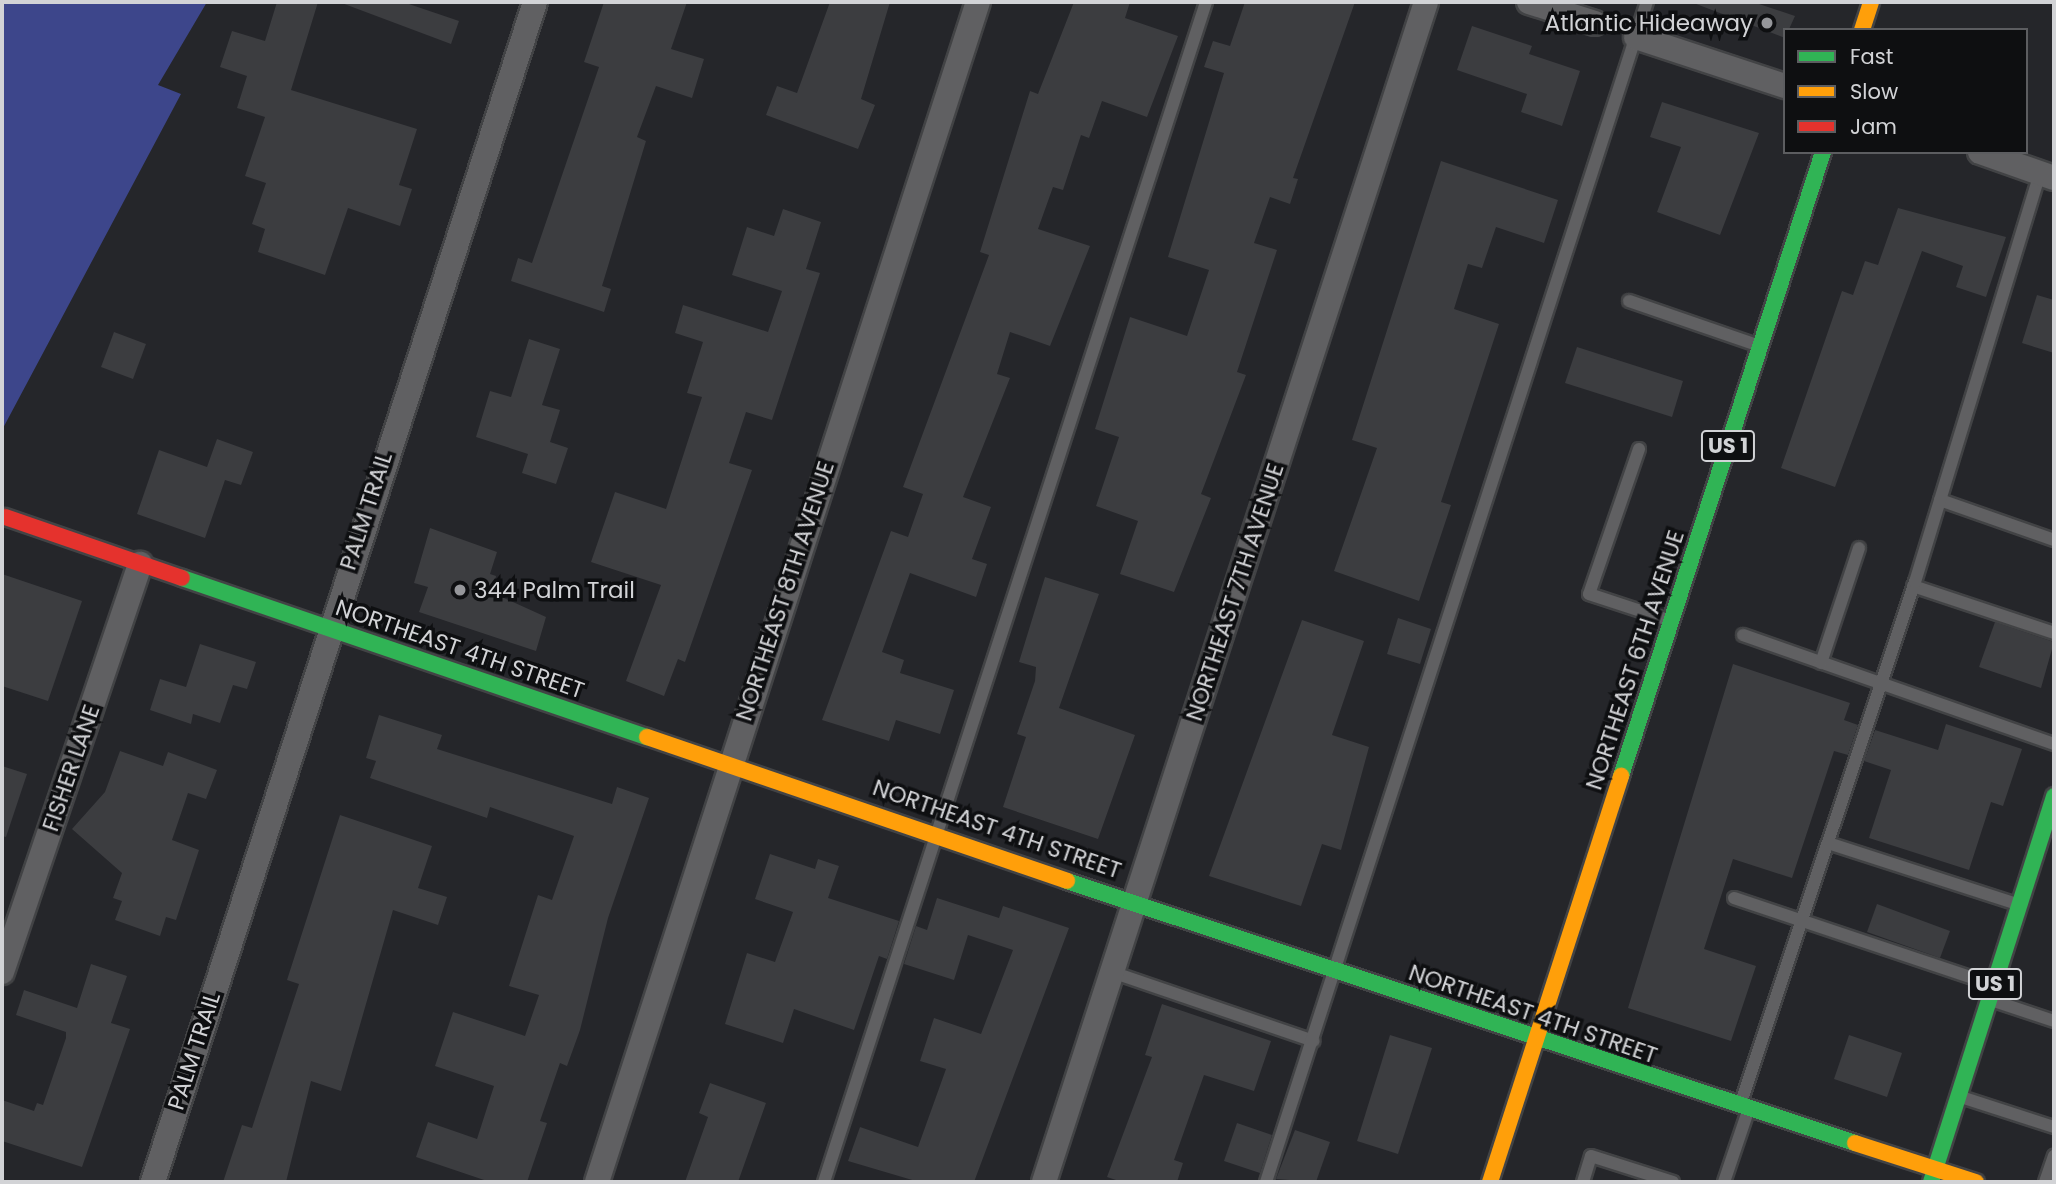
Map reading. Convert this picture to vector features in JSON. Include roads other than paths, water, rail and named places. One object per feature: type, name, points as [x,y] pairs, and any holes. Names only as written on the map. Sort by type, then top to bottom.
[{"type":"street","name":"PALM TRAIL","points":[[153,1182],[327,629],[535,2]]},
{"type":"street","name":"NORTHEAST 8TH AVENUE","points":[[597,1182],[729,763],[978,2]]},
{"type":"street","name":"NORTHEAST 7TH AVENUE","points":[[1044,1182],[1426,2]]},
{"type":"street","points":[[1529,2],[1595,23]]},
{"type":"street","points":[[1863,28],[1871,2]]},
{"type":"street","points":[[1636,37],[1783,85]]},
{"type":"street","name":"NORTHEAST 6TH AVENUE","points":[[1490,1182],[1822,154]]},
{"type":"street","points":[[1986,154],[2047,175]]},
{"type":"street","name":"NORTHEAST 4TH STREET","points":[[5,517],[327,629],[1136,899],[1536,1041],[1744,1109],[1932,1176],[1976,1182]]},
{"type":"street","name":"FISHER LANE","points":[[2,972],[139,564]]},
{"type":"street","name":"US 1","points":[[1932,1176],[2054,796]]},
{"type":"lane","points":[[824,1182],[935,832],[1206,2]]},
{"type":"lane","points":[[1266,1182],[1647,2]]},
{"type":"lane","points":[[1724,1182],[1802,919],[2047,175]]},
{"type":"lane","points":[[1629,301],[1761,346]]},
{"type":"lane","points":[[1639,449],[1589,594],[1671,621]]},
{"type":"lane","points":[[1940,500],[2054,540]]},
{"type":"lane","points":[[1821,663],[1859,548]]},
{"type":"lane","points":[[1913,586],[2054,633]]},
{"type":"lane","points":[[1743,635],[2054,744]]},
{"type":"lane","points":[[1828,843],[2019,905]]},
{"type":"lane","points":[[1734,898],[1802,919],[1992,992],[2054,1021]]},
{"type":"lane","points":[[1112,972],[1312,1041]]},
{"type":"lane","points":[[1958,1095],[2054,1127]]},
{"type":"lane","points":[[1583,1182],[1591,1156],[1673,1182]]},
{"type":"lane","points":[[2045,1182],[2054,1156]]},
{"type":"water","points":[[2,2],[207,2],[158,85],[181,94],[2,430]]},
{"type":"place","name":"Atlantic Hideaway","points":[[1767,23]]},
{"type":"place","name":"344 Palm Trail","points":[[460,590]]}]
